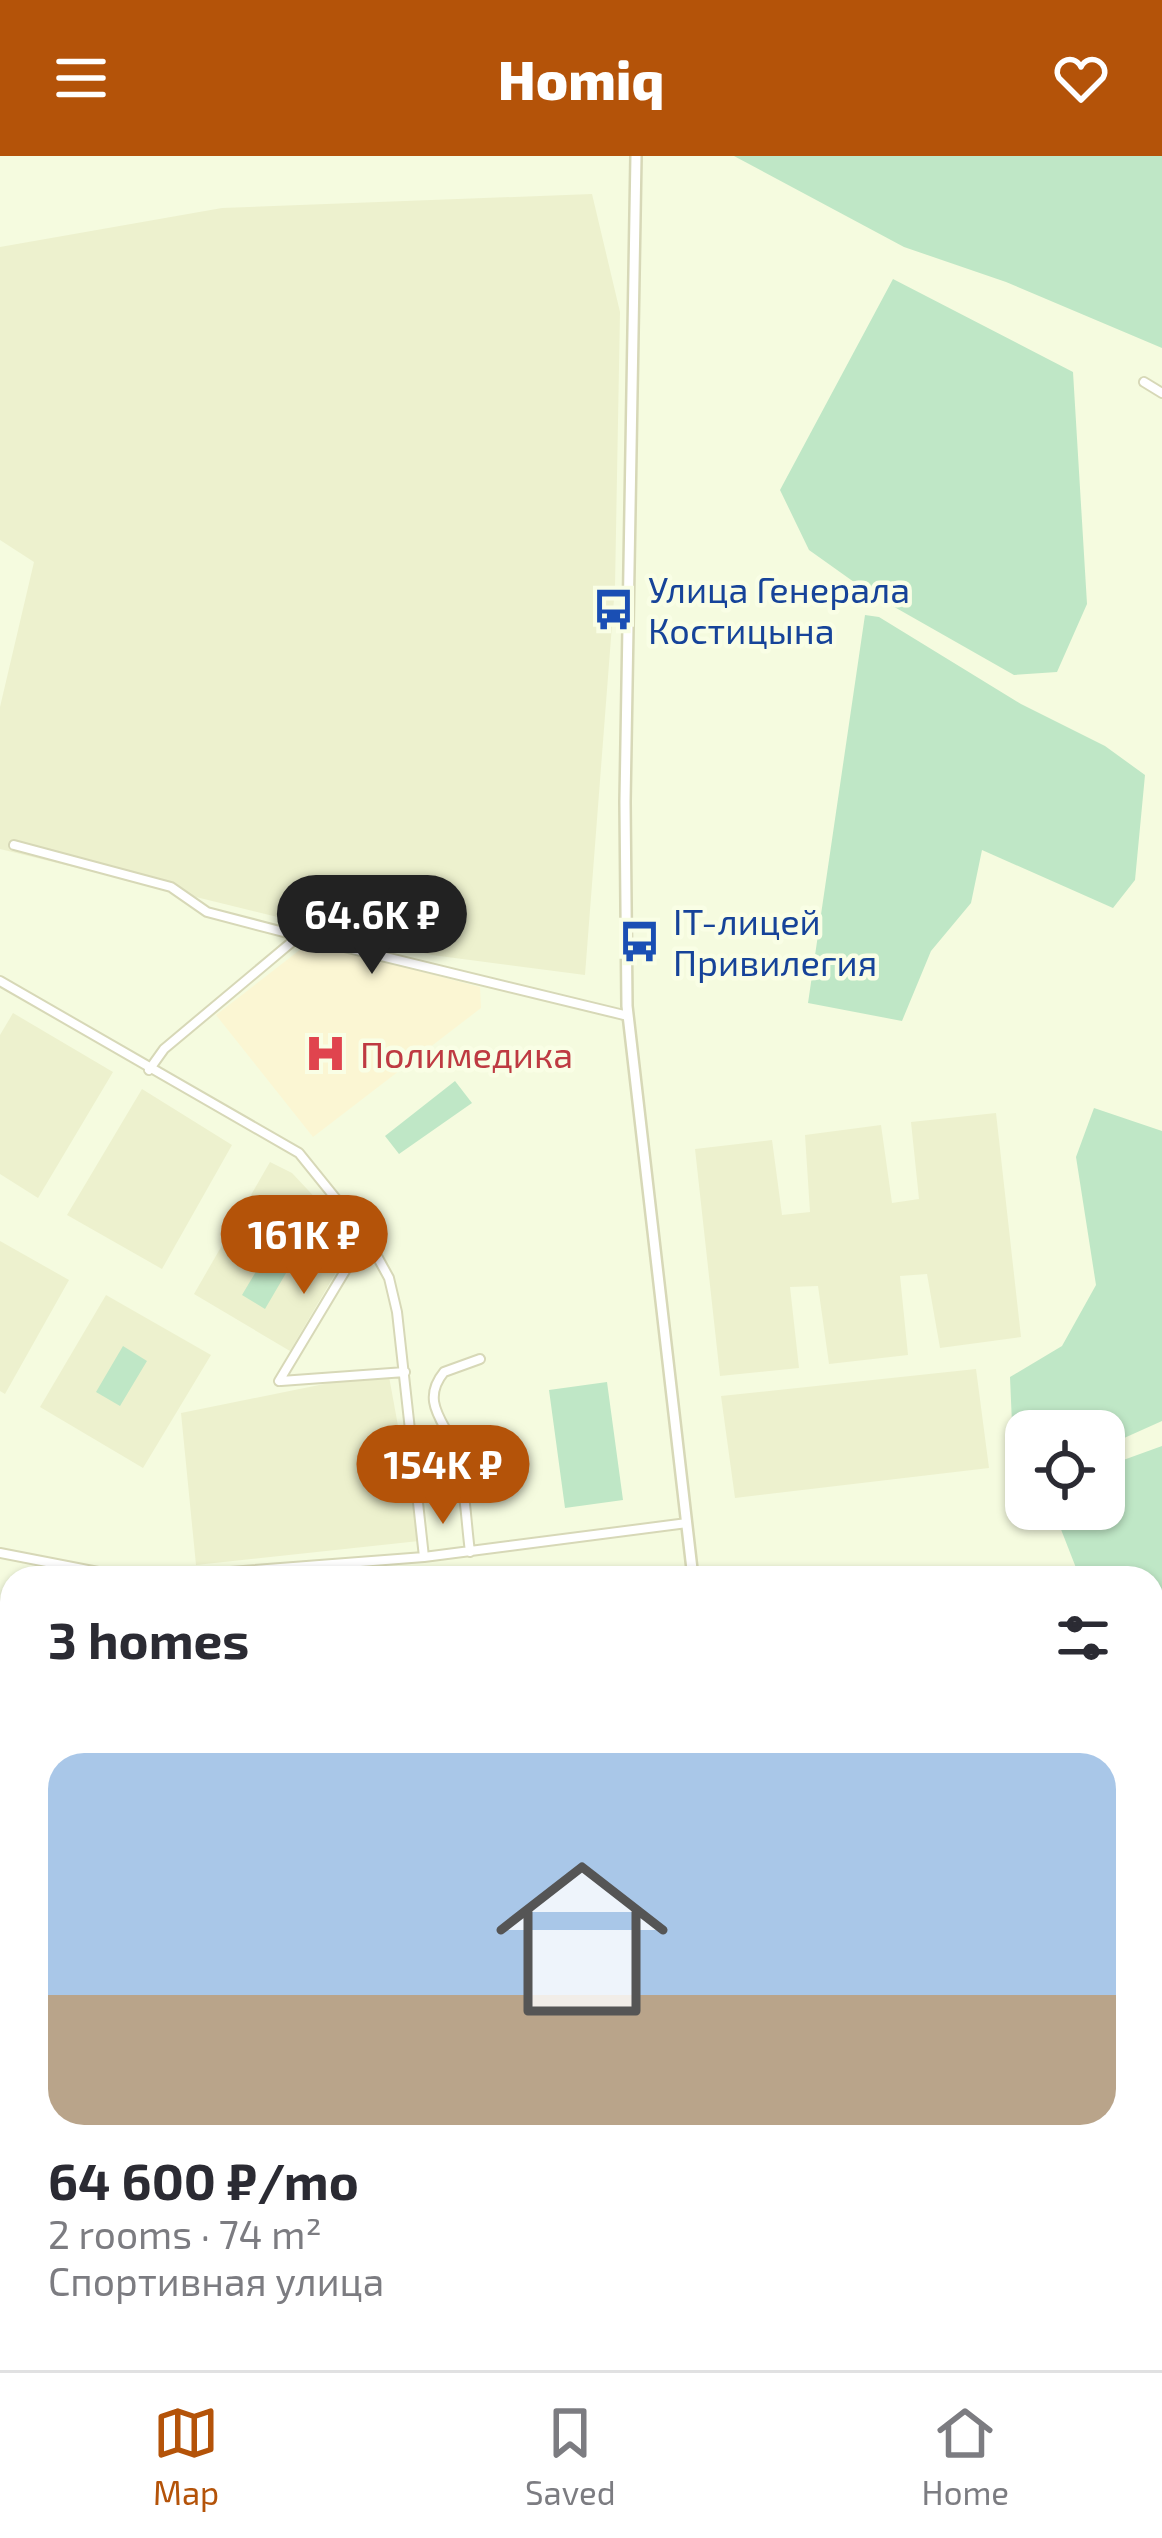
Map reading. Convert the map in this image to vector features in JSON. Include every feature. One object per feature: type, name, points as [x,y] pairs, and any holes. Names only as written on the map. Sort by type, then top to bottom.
[{"type":"street","points":[[636,156],[625,802],[628,1016],[692,1566]]},
{"type":"street","points":[[1144,382],[1162,393]]},
{"type":"street","points":[[14,845],[171,887],[208,912],[628,1016]]},
{"type":"street","points":[[149,1070],[164,1048],[299,936]]},
{"type":"street","points":[[0,981],[299,1153],[366,1237],[388,1278],[405,1372],[424,1558]]},
{"type":"street","points":[[366,1237],[279,1381],[405,1372]]},
{"type":"street","points":[[470,1552],[458,1453],[434,1412],[434,1387],[444,1372],[480,1358]]},
{"type":"street","points":[[315,1566],[424,1558],[687,1523]]},
{"type":"street","points":[[0,1553],[67,1566]]},
{"type":"shaded area","points":[[734,156],[1162,156],[1162,348],[1006,282],[904,247]]},
{"type":"shaded area","points":[[592,194],[620,312],[615,586],[585,975],[432,955],[0,849],[0,707],[34,562],[0,540],[0,247],[222,208]]},
{"type":"shaded area","points":[[893,279],[1073,372],[1087,604],[1057,672],[1014,675],[868,592],[809,550],[780,490]]},
{"type":"shaded area","points":[[865,615],[879,617],[1021,704],[1105,746],[1145,775],[1135,880],[1113,908],[982,850],[971,903],[931,951],[902,1021],[808,1003]]},
{"type":"shaded area","points":[[310,942],[480,987],[481,1008],[313,1137],[216,1015]]},
{"type":"shaded area","points":[[13,1013],[113,1072],[38,1198],[0,1174],[0,1035]]},
{"type":"shaded area","points":[[455,1081],[472,1103],[399,1154],[385,1136]]},
{"type":"shaded area","points":[[142,1089],[232,1145],[162,1269],[67,1215]]},
{"type":"shaded area","points":[[1094,1108],[1162,1131],[1162,1421],[1125,1438],[1125,1410],[1011,1410],[1010,1377],[1062,1346],[1096,1285],[1076,1157]]},
{"type":"shaded area","points":[[996,1113],[1021,1337],[940,1348],[927,1274],[900,1276],[908,1355],[829,1364],[818,1286],[790,1287],[799,1368],[720,1376],[695,1149],[772,1140],[782,1215],[810,1212],[805,1135],[881,1125],[892,1203],[919,1199],[911,1122]]},
{"type":"shaded area","points":[[270,1162],[292,1173],[355,1240],[290,1351],[194,1294]]},
{"type":"shaded area","points":[[283,1226],[291,1231],[296,1256],[265,1309],[242,1295]]},
{"type":"shaded area","points":[[0,1241],[69,1280],[5,1394],[0,1391]]},
{"type":"shaded area","points":[[106,1295],[211,1355],[143,1468],[40,1407]]},
{"type":"shaded area","points":[[123,1346],[147,1361],[120,1406],[96,1392]]},
{"type":"shaded area","points":[[976,1369],[989,1468],[735,1498],[721,1396]]},
{"type":"shaded area","points":[[388,1371],[419,1541],[196,1565],[181,1413]]},
{"type":"shaded area","points":[[607,1382],[623,1500],[565,1508],[549,1390]]},
{"type":"shaded area","points":[[1162,1446],[1162,1566],[1075,1566],[1061,1530],[1125,1530],[1125,1459]]},
{"type":"place","name":"Улица Генерала Костицына","points":[[614,609]]},
{"type":"place","name":"IT-лицей Привилегия","points":[[639,941]]},
{"type":"place","name":"Полимедика","points":[[326,1053]]}]
